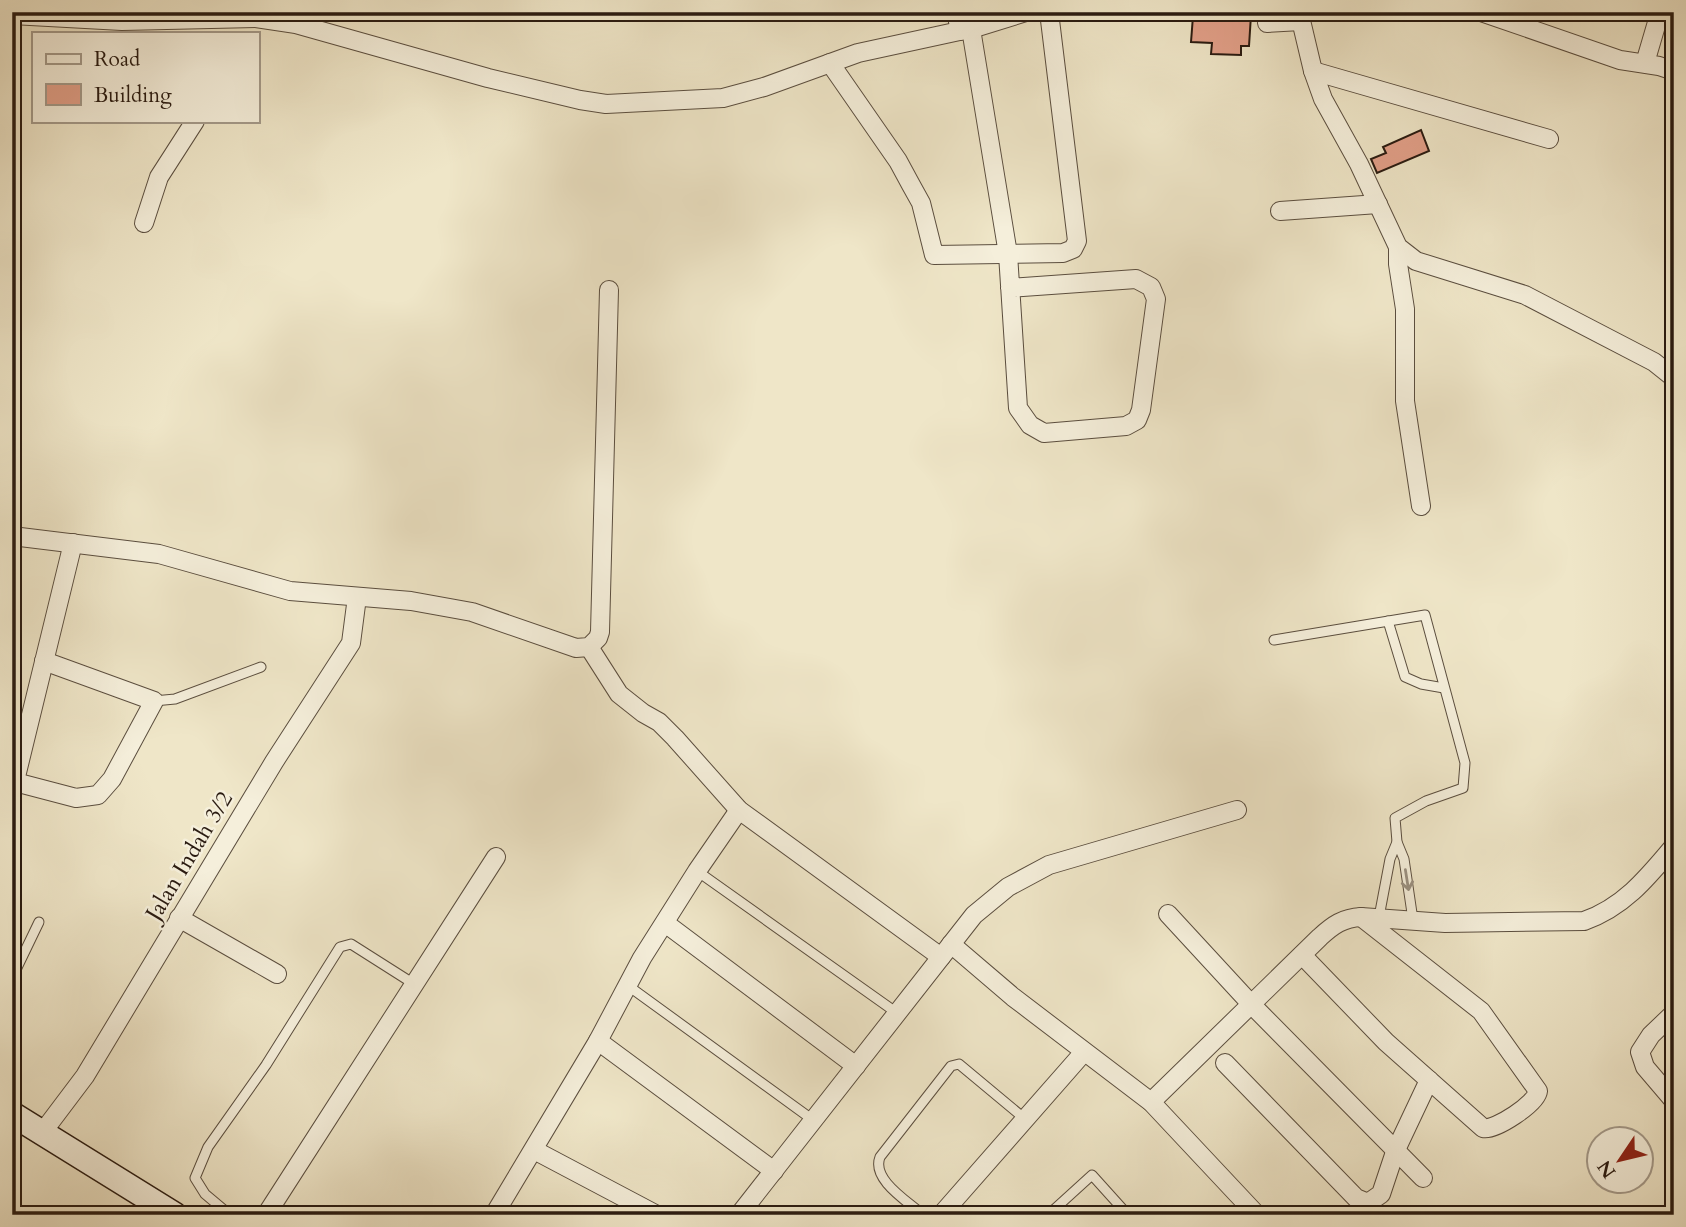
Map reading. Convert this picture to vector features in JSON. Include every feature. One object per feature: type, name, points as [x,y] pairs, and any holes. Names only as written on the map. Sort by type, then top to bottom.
[{"type":"street","points":[[956,12],[966,30],[1008,254],[1010,288],[1018,408],[1030,425],[1044,433],[1126,426],[1137,420],[1141,410],[1156,299],[1151,287],[1136,279],[1010,288]]},
{"type":"street","points":[[12,15],[110,20],[151,16],[223,26],[256,18],[302,18],[488,78],[606,104],[723,98],[764,87],[858,53],[966,30],[1026,12]]},
{"type":"street","points":[[830,63],[911,185],[921,204],[934,256],[1063,253],[1073,249],[1077,241],[1049,12]]},
{"type":"street","points":[[1481,12],[1620,60],[1674,71]]},
{"type":"street","points":[[1645,63],[1660,12]]},
{"type":"street","points":[[1267,23],[1300,17],[1323,99],[1359,164],[1398,247],[1405,309],[1405,401],[1421,506]]},
{"type":"street","points":[[1313,71],[1549,139]]},
{"type":"street","points":[[144,222],[159,177],[194,122]]},
{"type":"street","points":[[1280,211],[1378,204]]},
{"type":"street","points":[[1398,247],[1416,261],[1525,295],[1654,362],[1674,378]]},
{"type":"street","points":[[12,536],[159,554],[290,591],[411,601],[472,612],[576,648],[589,647],[600,632],[610,290]]},
{"type":"street","points":[[44,661],[154,701],[112,779],[98,794],[76,798],[13,787],[73,542]]},
{"type":"street","name":"Jalan Indah 3/2","points":[[41,1133],[85,1076],[274,762],[351,643],[357,597]]},
{"type":"street","points":[[589,647],[619,694],[659,722],[740,810],[1013,997],[1151,1102],[1257,1215]]},
{"type":"street","points":[[494,1215],[598,1041],[664,923],[696,871],[740,810]]},
{"type":"street","points":[[739,1215],[974,915],[990,901],[1049,865],[1237,810]]},
{"type":"street","points":[[1151,1102],[1302,955],[1340,922],[1361,917],[1445,923],[1584,921],[1604,914],[1638,889],[1674,846]]},
{"type":"street","points":[[266,1215],[496,857]]},
{"type":"street","points":[[1168,914],[1251,1004],[1423,1178]]},
{"type":"street","points":[[1302,955],[1386,1042],[1483,1128],[1493,1129],[1538,1096],[1538,1091],[1481,1011],[1361,917]]},
{"type":"street","points":[[179,918],[277,974]]},
{"type":"street","points":[[664,923],[856,1066]]},
{"type":"street","points":[[1674,1013],[1651,1035],[1640,1052],[1645,1067],[1674,1101]]},
{"type":"street","points":[[598,1041],[774,1171]]},
{"type":"street","points":[[941,1215],[1084,1052]]},
{"type":"street","points":[[1226,1063],[1362,1202],[1368,1203],[1381,1194],[1395,1152],[1429,1080]]},
{"type":"street","points":[[12,1114],[175,1215]]},
{"type":"street","points":[[534,1150],[657,1215]]},
{"type":"lane","points":[[1274,640],[1424,615],[1465,763],[1463,788],[1426,801],[1395,818],[1396,842],[1390,859],[1379,918]]},
{"type":"lane","points":[[1388,621],[1405,677],[1421,684],[1444,688]]},
{"type":"lane","points":[[154,701],[175,699],[261,667]]},
{"type":"lane","points":[[1396,842],[1404,859],[1413,920]]},
{"type":"lane","points":[[696,871],[897,1013]]},
{"type":"lane","points":[[12,978],[39,922]]},
{"type":"lane","points":[[230,1215],[205,1194],[195,1178],[208,1147],[266,1065],[340,947],[351,944],[414,984]]},
{"type":"lane","points":[[627,985],[813,1120]]},
{"type":"lane","points":[[923,1215],[887,1183],[877,1164],[951,1066],[959,1064],[1025,1119]]},
{"type":"lane","points":[[1048,1215],[1092,1175],[1128,1215]]},
{"type":"building","points":[[1211,12],[1251,15],[1249,46],[1241,46],[1241,55],[1211,54],[1212,43],[1191,42],[1193,16],[1211,17]]},
{"type":"building","points":[[1421,130],[1429,151],[1377,173],[1371,159],[1386,153],[1383,147]]}]
